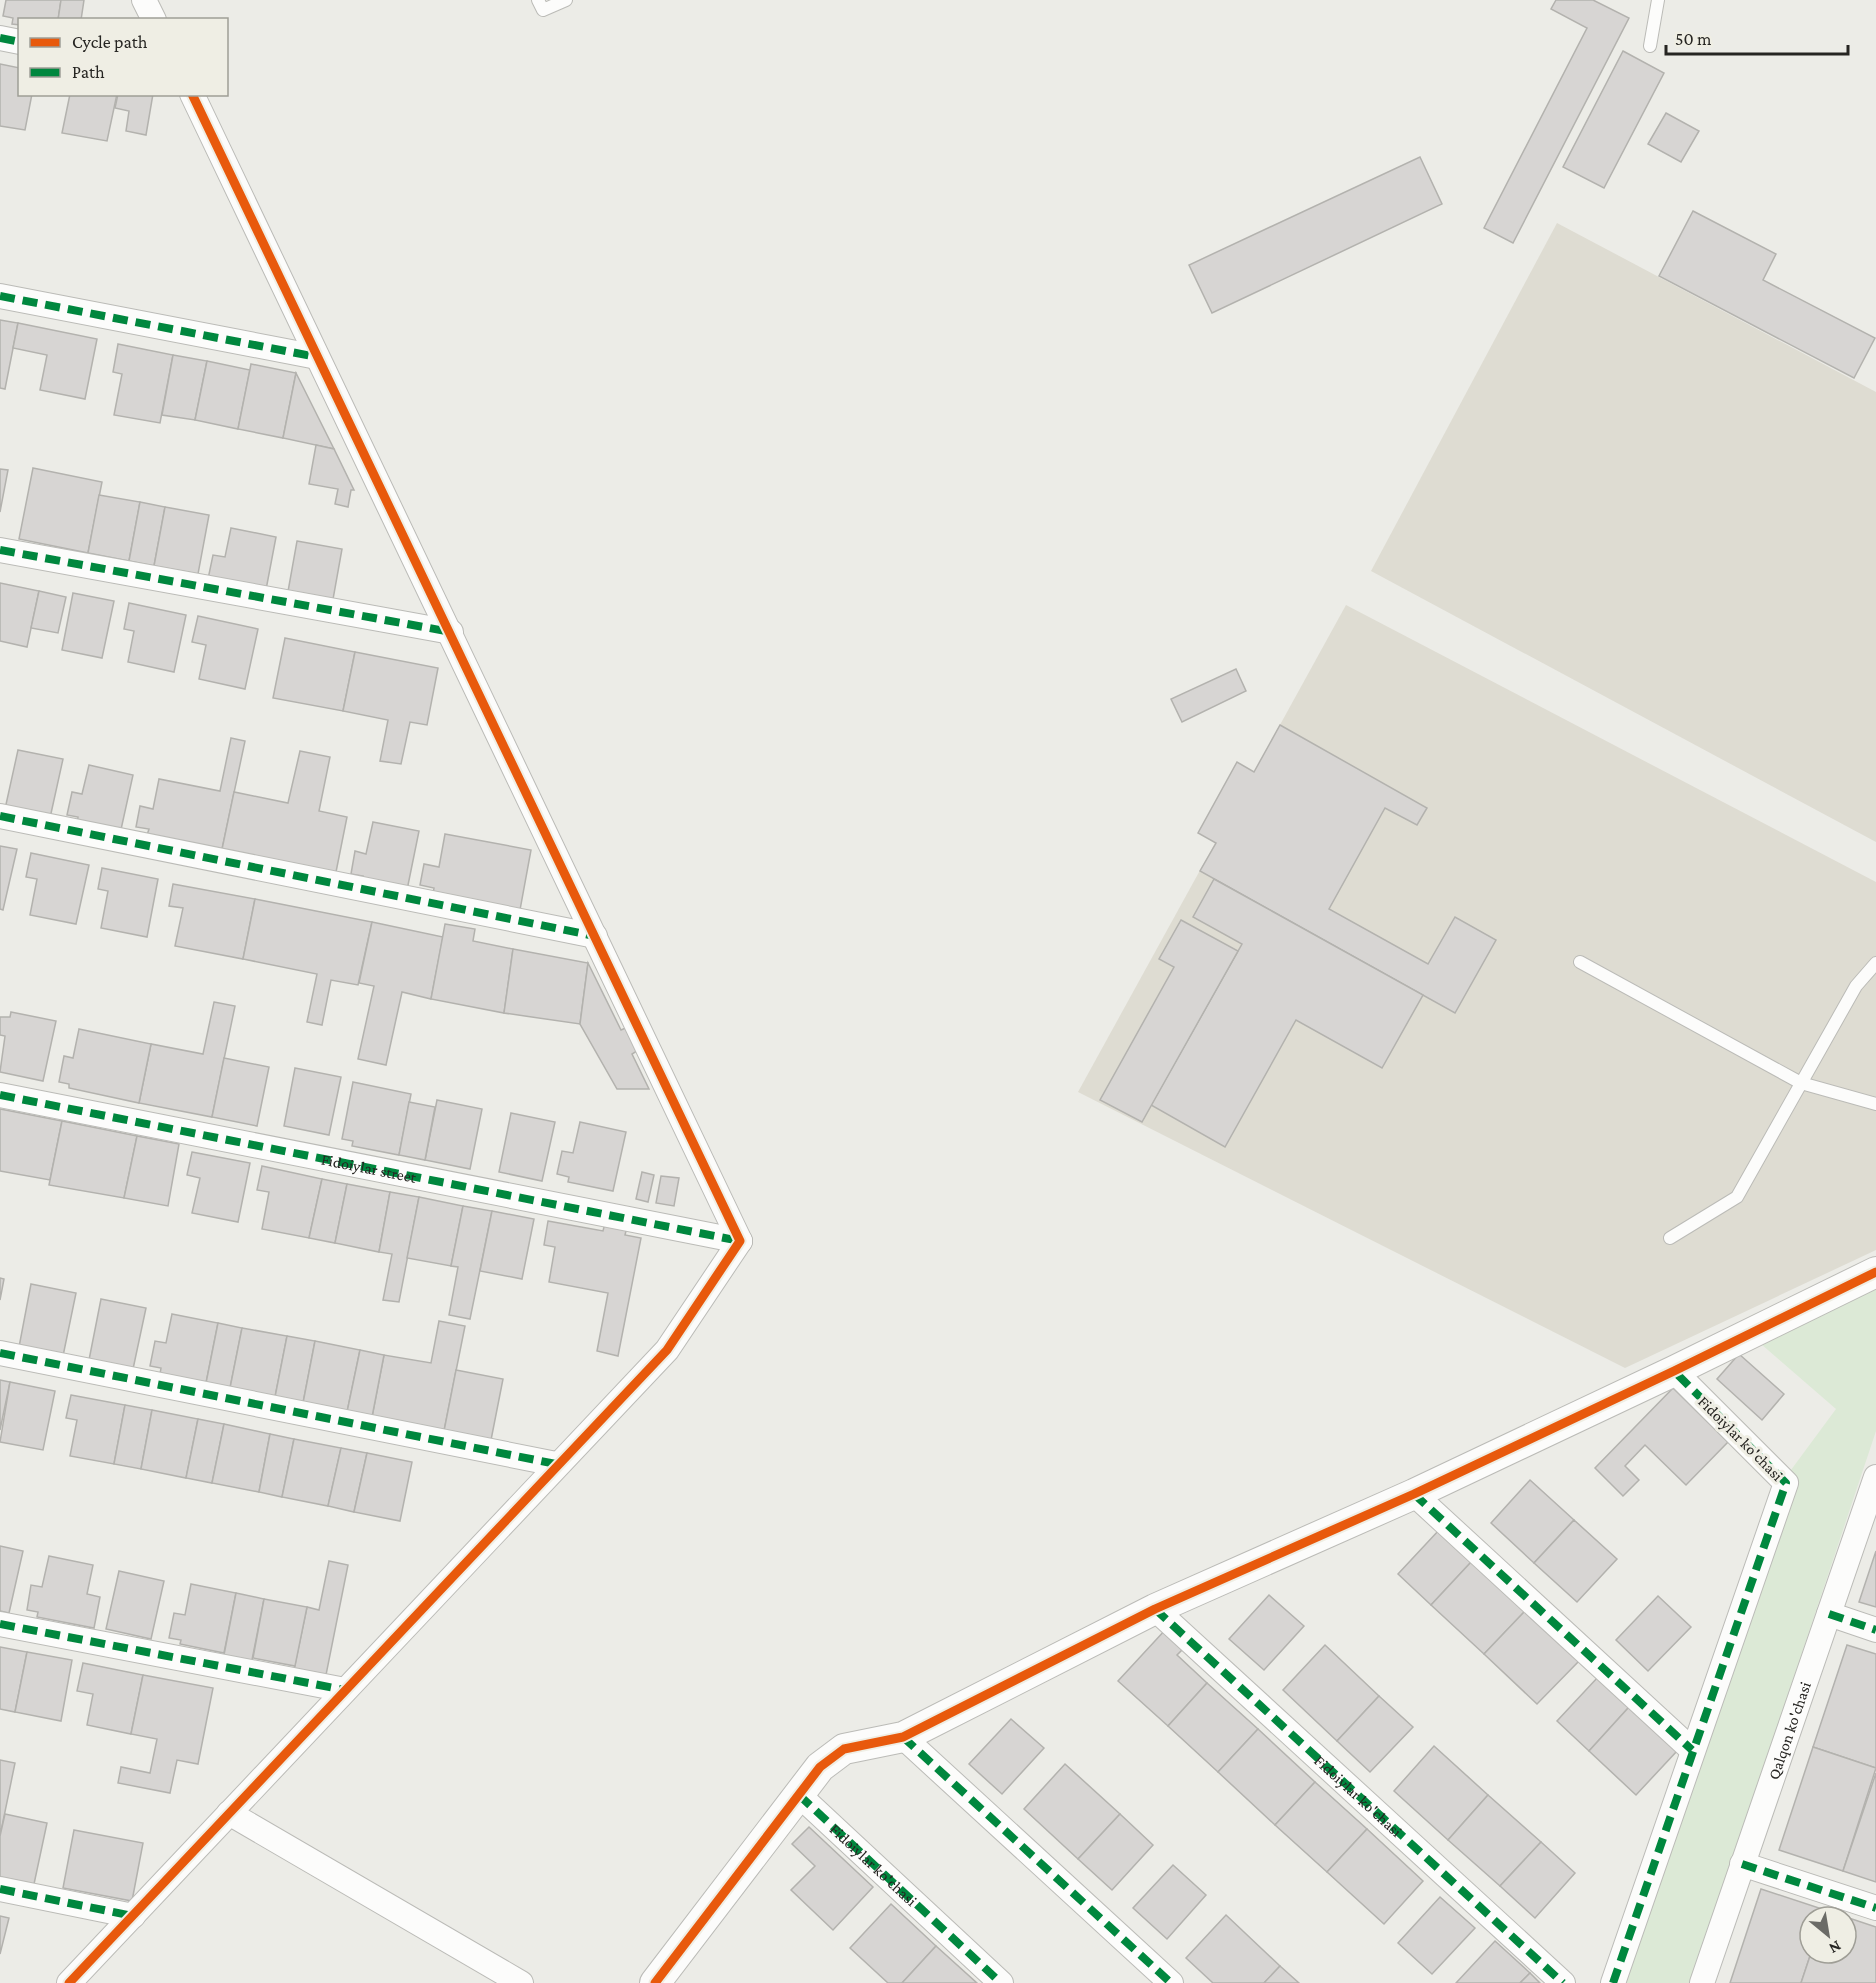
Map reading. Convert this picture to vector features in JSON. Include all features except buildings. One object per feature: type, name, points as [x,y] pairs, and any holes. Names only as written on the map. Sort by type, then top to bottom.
[{"type":"street","points":[[144,0],[153,18]]},
{"type":"street","points":[[0,38],[18,42]]},
{"type":"street","points":[[69,1983],[556,1464],[667,1350],[740,1241],[193,96]]},
{"type":"street","points":[[0,296],[317,357]]},
{"type":"street","points":[[0,550],[451,632]]},
{"type":"street","points":[[0,816],[595,936]]},
{"type":"street","name":"Fidoiylar street","points":[[0,1095],[740,1241]]},
{"type":"street","points":[[666,1979],[820,1767],[844,1749],[903,1737],[1155,1609],[1414,1494],[1876,1272]]},
{"type":"street","points":[[0,1353],[556,1464]]},
{"type":"street","name":"Fidoiylar ko'chasi","points":[[1612,1983],[1786,1483],[1674,1371]]},
{"type":"street","name":"Qalqon ko'chasi","points":[[1702,1983],[1876,1477]]},
{"type":"street","points":[[1414,1494],[1692,1750]]},
{"type":"street","name":"Fidoiylar ko'chasi","points":[[1155,1609],[1563,1983]]},
{"type":"street","points":[[1830,1614],[1876,1629]]},
{"type":"street","points":[[0,1624],[345,1690]]},
{"type":"street","points":[[903,1737],[1171,1983]]},
{"type":"street","name":"Fidoiylar ko'chasi","points":[[799,1795],[1001,1983]]},
{"type":"street","points":[[229,1813],[520,1983]]},
{"type":"street","points":[[1742,1864],[1876,1908]]},
{"type":"street","points":[[0,1889],[133,1916]]},
{"type":"lane","points":[[538,0],[543,10],[566,0]]},
{"type":"lane","points":[[1650,46],[1658,0]]},
{"type":"lane","points":[[1580,962],[1801,1083],[1876,1104]]},
{"type":"lane","points":[[1670,1238],[1737,1197],[1856,986],[1876,963]]},
{"type":"shaded area","points":[[1557,223],[1876,392],[1876,842],[1371,571]]},
{"type":"shaded area","points":[[1346,605],[1876,882],[1876,1250],[1625,1368],[1078,1092]]},
{"type":"green space","points":[[1876,1289],[1876,1431],[1692,1983],[1623,1983],[1788,1474],[1836,1409],[1761,1344]]},
{"type":"marked path","points":[[0,38],[18,42]]},
{"type":"marked path","points":[[0,296],[317,357]]},
{"type":"marked path","points":[[0,550],[451,632]]},
{"type":"marked path","points":[[0,816],[595,936]]},
{"type":"marked path","points":[[0,1095],[740,1241]]},
{"type":"marked path","points":[[0,1353],[556,1464]]},
{"type":"marked path","points":[[1613,1983],[1786,1483],[1674,1371]]},
{"type":"marked path","points":[[1414,1494],[1692,1750]]},
{"type":"marked path","points":[[1155,1609],[1563,1983]]},
{"type":"marked path","points":[[1829,1614],[1876,1630]]},
{"type":"marked path","points":[[0,1624],[345,1690]]},
{"type":"marked path","points":[[903,1737],[1171,1983]]},
{"type":"marked path","points":[[799,1795],[1001,1983]]},
{"type":"marked path","points":[[1742,1864],[1876,1908]]},
{"type":"marked path","points":[[0,1889],[133,1916]]},
{"type":"cycle path","points":[[69,1983],[667,1350],[740,1241],[193,96]]},
{"type":"cycle path","points":[[655,1983],[820,1767],[844,1749],[903,1737],[1155,1609],[1414,1494],[1876,1272]]}]
